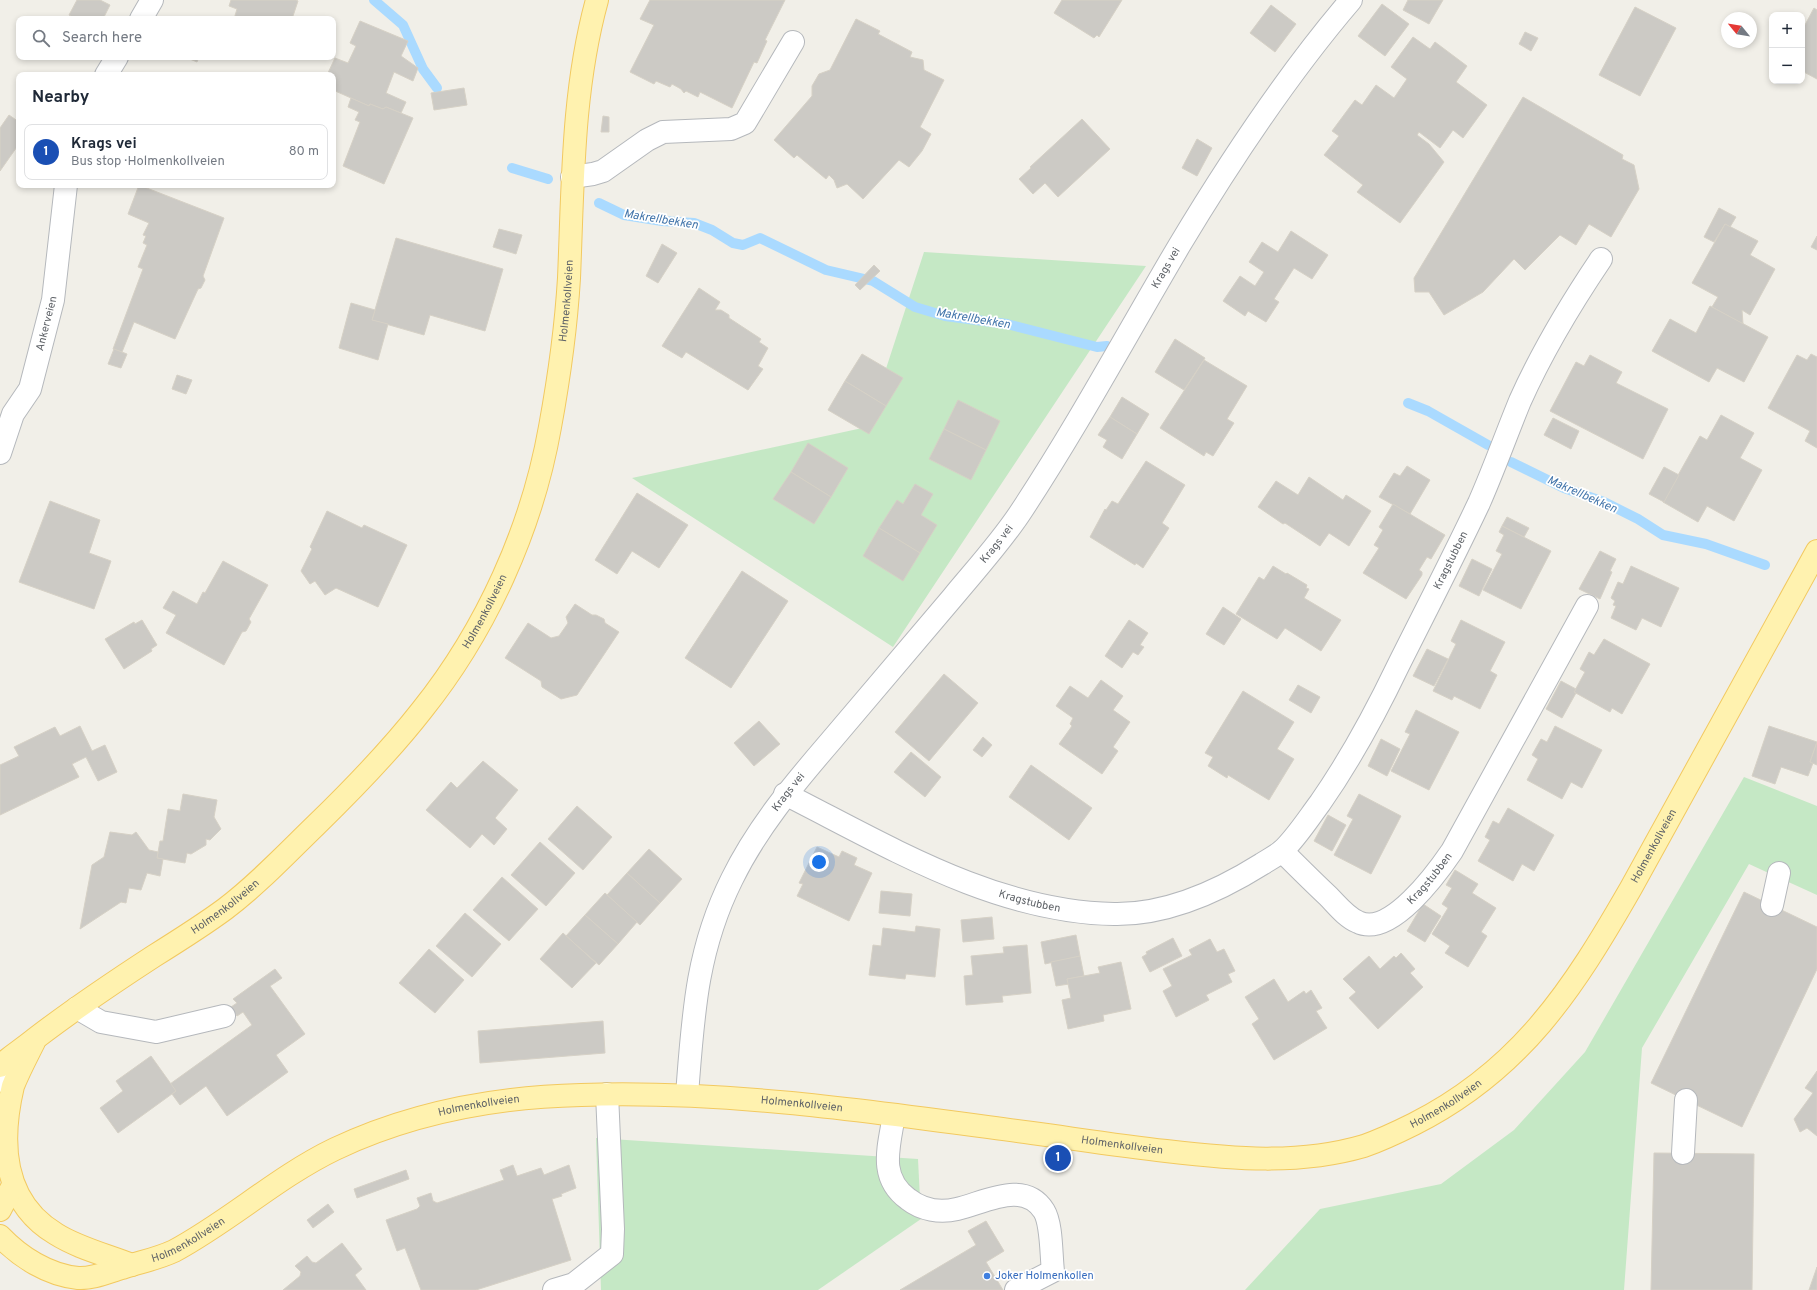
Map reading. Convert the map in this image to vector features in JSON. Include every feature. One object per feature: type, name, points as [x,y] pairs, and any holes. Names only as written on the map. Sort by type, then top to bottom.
[{"type":"main road","name":"Holmenkollveien","points":[[0,1066],[77,1008],[193,932],[226,908],[257,882],[360,781],[385,753],[422,710],[449,673],[473,636],[494,596],[528,515],[550,431],[563,338],[569,281],[572,177],[577,104],[585,54],[597,0]]},
{"type":"main road","name":"Holmenkollveien","points":[[0,1236],[19,1254],[35,1263],[51,1271],[84,1279],[148,1261],[170,1253],[196,1238],[271,1186],[329,1152],[402,1123],[443,1112],[495,1102],[530,1098],[607,1094],[687,1095],[781,1101],[835,1106],[1185,1153],[1234,1158],[1300,1158],[1326,1155],[1368,1145],[1434,1114],[1468,1093],[1500,1067],[1528,1039],[1555,1007],[1605,934],[1669,821],[1817,551]]},
{"type":"main road","name":"Holmenkollveien","points":[[35,1039],[6,1082],[1,1137],[6,1187],[29,1213],[54,1234],[68,1242],[132,1265]]},
{"type":"main road","points":[[0,1210],[6,1187]]},
{"type":"street","points":[[142,16],[152,0]]},
{"type":"street","name":"Krags vei","points":[[687,1095],[696,987],[714,918],[732,878],[755,837],[785,794],[977,568],[1021,512],[1121,347],[1180,245],[1245,141],[1291,77],[1351,0]]},
{"type":"street","points":[[572,177],[603,171],[647,140],[663,132],[732,129],[745,123],[793,42]]},
{"type":"street","points":[[108,72],[115,60]]},
{"type":"street","name":"Ankerveien","points":[[0,453],[13,414],[30,389],[53,300],[66,188]]},
{"type":"street","name":"Kragstubben","points":[[785,794],[937,870],[978,886],[1020,899],[1068,910],[1116,914],[1155,910],[1194,899],[1242,877],[1282,851],[1308,820],[1346,766],[1387,689],[1479,501],[1521,399],[1549,346],[1601,259]]},
{"type":"street","name":"Kragstubben","points":[[1282,851],[1346,914],[1359,923],[1371,924],[1386,921],[1432,880],[1452,851],[1587,606]]},
{"type":"street","points":[[1772,905],[1779,873]]},
{"type":"street","points":[[77,1008],[101,1022],[156,1032],[224,1016]]},
{"type":"street","points":[[554,1290],[574,1284],[612,1254],[613,1230],[607,1094]]},
{"type":"street","points":[[1683,1153],[1686,1100]]},
{"type":"street","points":[[894,1115],[887,1157],[889,1174],[895,1187],[904,1196],[925,1209],[938,1211],[957,1209],[983,1200],[1002,1196],[1026,1197],[1037,1203],[1045,1212],[1048,1223],[1052,1280],[1016,1290]]},
{"type":"green space","points":[[924,252],[1146,266],[893,647],[632,478],[867,427]]},
{"type":"green space","points":[[1744,777],[1817,806],[1817,895],[1749,864],[1642,1048],[1624,1290],[1245,1290],[1320,1209],[1441,1184],[1514,1130],[1585,1052]]},
{"type":"green space","points":[[596,1138],[918,1159],[921,1219],[818,1290],[601,1290]]},
{"type":"building","points":[[77,0],[100,0],[110,5],[104,16],[69,15]]},
{"type":"building","points":[[231,0],[298,1],[293,16],[235,16],[237,9],[229,6]]},
{"type":"building","points":[[650,0],[785,0],[765,40],[767,41],[757,63],[754,62],[732,108],[700,92],[698,97],[686,91],[684,93],[681,89],[672,84],[670,87],[656,81],[654,84],[630,72],[654,25],[640,19]]},
{"type":"building","points":[[1062,0],[1122,0],[1099,37],[1097,35],[1094,38],[1054,13]]},
{"type":"building","points":[[1408,0],[1443,0],[1429,24],[1403,10]]},
{"type":"building","points":[[1382,4],[1409,24],[1385,56],[1358,36]]},
{"type":"building","points":[[1271,5],[1296,24],[1275,52],[1250,33]]},
{"type":"building","points":[[1635,7],[1676,28],[1640,96],[1599,75]]},
{"type":"building","points":[[1814,8],[1817,10],[1817,79],[1805,73],[1805,25]]},
{"type":"building","points":[[856,19],[880,31],[878,34],[912,52],[910,57],[923,60],[924,70],[944,80],[920,127],[931,134],[922,151],[909,167],[899,160],[863,199],[847,184],[837,188],[834,180],[829,175],[826,179],[797,155],[794,158],[774,140],[812,96],[812,86],[819,74],[830,70]]},
{"type":"building","points":[[360,21],[408,41],[401,56],[418,68],[413,81],[394,72],[386,93],[406,102],[401,113],[386,107],[383,109],[370,104],[369,106],[336,91],[336,72],[328,72],[336,58],[348,63],[356,46],[350,43]]},
{"type":"building","points":[[1525,32],[1538,38],[1531,51],[1519,44]]},
{"type":"building","points":[[1413,37],[1430,49],[1435,42],[1467,66],[1456,82],[1487,105],[1463,138],[1453,130],[1440,148],[1419,132],[1417,135],[1429,144],[1444,162],[1400,223],[1357,192],[1363,185],[1324,155],[1339,136],[1332,131],[1355,100],[1362,105],[1376,85],[1394,98],[1407,79],[1391,67]]},
{"type":"building","points":[[464,88],[467,105],[434,110],[431,93]]},
{"type":"building","points":[[1523,97],[1623,155],[1622,159],[1634,165],[1639,189],[1611,237],[1589,224],[1576,245],[1560,235],[1525,270],[1514,259],[1483,292],[1444,315],[1429,292],[1415,292],[1414,278]]},
{"type":"building","points":[[351,98],[369,106],[370,104],[383,109],[386,107],[413,118],[384,184],[343,166],[360,122],[355,120],[359,112],[348,107]]},
{"type":"building","points":[[9,115],[16,120],[16,148],[0,171],[0,128]]},
{"type":"building","points":[[603,116],[609,117],[609,132],[601,132]]},
{"type":"building","points":[[1082,119],[1110,149],[1058,197],[1045,183],[1033,194],[1019,179]]},
{"type":"building","points":[[1197,139],[1212,148],[1197,176],[1182,168]]},
{"type":"building","points":[[138,188],[147,188],[224,218],[203,276],[205,280],[201,288],[198,289],[175,339],[134,322],[122,352],[113,349],[143,269],[138,267],[147,245],[143,243],[146,236],[143,235],[149,223],[128,214]]},
{"type":"building","points":[[1719,208],[1736,217],[1730,227],[1725,224],[1714,242],[1704,237]]},
{"type":"building","points":[[1725,224],[1758,241],[1750,255],[1775,269],[1750,315],[1742,310],[1743,324],[1712,307],[1718,297],[1692,283]]},
{"type":"building","points":[[499,229],[522,235],[516,254],[493,247]]},
{"type":"building","points":[[1291,231],[1328,255],[1312,279],[1294,268],[1274,299],[1279,302],[1266,322],[1248,311],[1245,316],[1223,301],[1240,276],[1255,286],[1264,272],[1249,262],[1262,242],[1278,252]]},
{"type":"building","points":[[1817,236],[1817,250],[1811,247]]},
{"type":"building","points":[[396,238],[503,269],[485,331],[430,315],[424,335],[372,320]]},
{"type":"building","points":[[662,244],[677,253],[658,283],[646,276]]},
{"type":"building","points":[[874,265],[880,271],[860,290],[855,285]]},
{"type":"building","points":[[699,288],[720,302],[715,310],[721,310],[729,315],[729,318],[761,339],[759,342],[768,348],[758,366],[763,369],[748,390],[686,352],[682,358],[662,346]]},
{"type":"building","points":[[351,303],[375,310],[372,320],[388,324],[378,360],[339,348]]},
{"type":"building","points":[[1710,306],[1768,337],[1744,382],[1717,368],[1709,382],[1652,351],[1670,319],[1696,333]]},
{"type":"building","points":[[1175,339],[1205,358],[1184,390],[1155,372]]},
{"type":"building","points":[[114,349],[127,354],[121,368],[108,364]]},
{"type":"building","points":[[862,354],[903,378],[886,406],[845,381]]},
{"type":"building","points":[[1811,354],[1817,357],[1817,448],[1805,441],[1810,431],[1768,408],[1797,355],[1807,360]]},
{"type":"building","points":[[1590,355],[1622,372],[1616,383],[1668,409],[1643,459],[1550,411],[1576,362],[1584,366]]},
{"type":"building","points":[[1204,360],[1247,386],[1227,419],[1234,423],[1213,456],[1206,452],[1204,456],[1160,428]]},
{"type":"building","points":[[177,375],[192,380],[186,394],[172,389]]},
{"type":"building","points":[[845,381],[886,406],[869,434],[828,410]]},
{"type":"building","points":[[1122,397],[1149,414],[1137,434],[1110,417]]},
{"type":"building","points":[[958,400],[1000,421],[986,450],[944,429]]},
{"type":"building","points":[[1721,415],[1754,433],[1740,458],[1762,470],[1734,521],[1707,506],[1698,522],[1663,502],[1700,436],[1707,440]]},
{"type":"building","points":[[1110,417],[1137,434],[1122,459],[1103,447],[1107,440],[1098,435]]},
{"type":"building","points":[[1553,418],[1579,431],[1571,449],[1544,435]]},
{"type":"building","points":[[944,429],[986,450],[971,480],[929,459]]},
{"type":"building","points":[[808,443],[848,468],[831,497],[791,472]]},
{"type":"building","points":[[1146,461],[1185,485],[1162,523],[1169,528],[1143,568],[1136,563],[1135,565],[1090,537],[1105,509],[1106,510],[1112,501],[1118,504]]},
{"type":"building","points":[[1407,466],[1430,480],[1410,514],[1379,497],[1394,473],[1400,476]]},
{"type":"building","points":[[1664,467],[1679,475],[1664,502],[1649,494]]},
{"type":"building","points":[[791,472],[831,497],[814,524],[773,499]]},
{"type":"building","points":[[1309,477],[1343,500],[1346,495],[1371,511],[1349,546],[1329,533],[1320,546],[1258,507],[1276,481],[1298,495]]},
{"type":"building","points":[[915,484],[933,494],[921,515],[937,525],[920,553],[879,528],[897,500],[903,504]]},
{"type":"building","points":[[637,493],[688,525],[659,568],[632,551],[617,574],[595,560]]},
{"type":"building","points":[[50,501],[100,520],[89,553],[111,561],[94,609],[19,582]]},
{"type":"building","points":[[1393,504],[1445,535],[1431,559],[1427,557],[1419,570],[1422,572],[1422,575],[1406,599],[1363,573],[1379,548],[1374,545],[1383,530],[1379,527]]},
{"type":"building","points":[[327,511],[362,528],[364,525],[407,545],[378,607],[336,588],[325,595],[315,581],[310,584],[301,571],[312,549],[310,547]]},
{"type":"building","points":[[1507,517],[1529,528],[1524,537],[1502,526]]},
{"type":"building","points":[[1502,526],[1551,551],[1521,609],[1483,590],[1502,554],[1496,551],[1504,535],[1499,532]]},
{"type":"building","points":[[879,528],[920,553],[903,581],[863,556]]},
{"type":"building","points":[[1600,551],[1616,559],[1600,599],[1579,589]]},
{"type":"building","points":[[1472,559],[1492,569],[1479,596],[1459,586]]},
{"type":"building","points":[[223,561],[268,585],[249,619],[251,622],[246,631],[242,632],[224,665],[166,633],[176,615],[163,608],[173,591],[197,604]]},
{"type":"building","points":[[1273,566],[1307,585],[1306,588],[1309,589],[1304,598],[1341,620],[1321,651],[1285,628],[1277,639],[1236,614],[1259,577],[1264,580]]},
{"type":"building","points":[[1631,566],[1679,588],[1661,627],[1642,618],[1636,630],[1611,618],[1616,606],[1613,605],[1615,601],[1611,598],[1618,582],[1623,584]]},
{"type":"building","points":[[742,571],[788,601],[731,688],[685,658]]},
{"type":"building","points":[[575,604],[592,615],[596,615],[604,619],[605,623],[619,632],[577,695],[561,699],[542,687],[541,681],[505,658],[528,623],[551,638],[559,636],[568,623],[566,617]]},
{"type":"building","points":[[1223,607],[1241,619],[1224,645],[1206,634]]},
{"type":"building","points":[[142,620],[157,645],[151,649],[152,651],[124,669],[105,639],[134,622],[135,624]]},
{"type":"building","points":[[1129,620],[1148,633],[1140,645],[1144,647],[1138,655],[1133,652],[1122,668],[1105,656]]},
{"type":"building","points":[[1461,620],[1505,642],[1490,671],[1497,675],[1480,709],[1454,696],[1452,700],[1433,691],[1456,644],[1451,641]]},
{"type":"building","points":[[1604,639],[1650,664],[1622,714],[1612,708],[1610,712],[1574,692],[1585,672],[1580,669],[1589,652],[1594,655]]},
{"type":"building","points":[[1427,649],[1448,659],[1434,686],[1413,676]]},
{"type":"building","points":[[944,674],[978,703],[929,761],[895,732]]},
{"type":"building","points":[[1101,680],[1123,696],[1113,710],[1130,722],[1113,747],[1118,751],[1102,774],[1059,744],[1072,726],[1070,724],[1073,718],[1056,706],[1070,686],[1088,698]]},
{"type":"building","points":[[1561,681],[1576,689],[1574,692],[1576,693],[1562,718],[1546,709]]},
{"type":"building","points":[[1298,685],[1320,697],[1311,713],[1289,700]]},
{"type":"building","points":[[1243,691],[1294,722],[1277,749],[1294,759],[1269,800],[1228,775],[1227,778],[1208,766],[1213,757],[1205,753]]},
{"type":"building","points":[[1416,710],[1459,732],[1429,790],[1391,771],[1410,734],[1405,732]]},
{"type":"building","points":[[759,721],[780,744],[754,766],[734,743]]},
{"type":"building","points":[[80,726],[92,751],[105,745],[117,772],[98,781],[86,757],[72,764],[79,777],[0,815],[0,765],[19,756],[14,747],[55,727],[60,736]]},
{"type":"building","points":[[1555,726],[1602,750],[1582,788],[1571,782],[1562,799],[1527,780],[1538,759],[1532,755],[1541,739],[1547,742]]},
{"type":"building","points":[[1769,726],[1817,742],[1810,762],[1813,763],[1808,776],[1781,767],[1775,784],[1752,776]]},
{"type":"building","points":[[983,737],[992,745],[982,757],[973,750]]},
{"type":"building","points":[[1381,739],[1400,749],[1387,776],[1368,766]]},
{"type":"building","points":[[1817,742],[1817,765],[1810,762]]},
{"type":"building","points":[[911,752],[941,777],[925,797],[894,772]]},
{"type":"building","points":[[483,761],[518,790],[495,818],[507,829],[494,845],[482,834],[470,848],[426,810],[451,782],[457,788]]},
{"type":"building","points":[[1031,765],[1092,808],[1069,840],[1009,797]]},
{"type":"building","points":[[183,794],[217,800],[214,817],[221,829],[210,840],[206,839],[206,845],[191,854],[187,853],[185,863],[157,858],[160,841],[163,841],[168,809],[180,811]]},
{"type":"building","points":[[1359,794],[1401,816],[1371,874],[1334,855],[1353,819],[1347,816]]},
{"type":"building","points":[[577,806],[612,837],[583,870],[548,839]]},
{"type":"building","points":[[1508,808],[1554,835],[1534,871],[1522,864],[1513,881],[1478,861],[1490,840],[1485,837],[1493,821],[1499,824]]},
{"type":"building","points":[[1328,815],[1346,825],[1332,851],[1314,841]]},
{"type":"building","points":[[110,832],[132,835],[136,832],[149,850],[158,852],[157,858],[163,859],[160,876],[147,873],[141,890],[129,888],[126,903],[121,902],[80,929],[92,865],[104,857]]},
{"type":"building","points":[[540,842],[575,873],[546,906],[511,875]]},
{"type":"building","points":[[817,847],[839,857],[842,851],[857,858],[854,865],[872,873],[849,921],[797,896],[803,884],[799,883]]},
{"type":"building","points":[[649,849],[682,879],[660,903],[627,873]]},
{"type":"building","points":[[1455,870],[1478,884],[1472,893],[1496,908],[1481,932],[1487,936],[1468,967],[1445,953],[1450,946],[1432,934],[1448,908],[1442,904],[1452,888],[1446,885]]},
{"type":"building","points":[[627,873],[660,903],[640,925],[607,895]]},
{"type":"building","points":[[502,877],[538,909],[509,941],[473,910]]},
{"type":"building","points":[[881,891],[912,894],[910,916],[879,913]]},
{"type":"building","points":[[1744,892],[1817,927],[1817,969],[1742,1127],[1651,1083]]},
{"type":"building","points":[[605,893],[637,922],[618,944],[585,915]]},
{"type":"building","points":[[1423,904],[1441,916],[1425,942],[1407,931]]},
{"type":"building","points":[[465,913],[501,944],[472,977],[436,946]]},
{"type":"building","points":[[585,915],[618,944],[599,965],[566,936]]},
{"type":"building","points":[[992,917],[994,939],[963,942],[961,920]]},
{"type":"building","points":[[916,926],[940,929],[935,977],[906,974],[905,979],[869,975],[873,945],[881,946],[883,928],[915,932]]},
{"type":"building","points":[[563,933],[596,963],[572,988],[540,959]]},
{"type":"building","points":[[1076,935],[1080,956],[1045,964],[1041,942]]},
{"type":"building","points":[[1173,938],[1182,956],[1150,972],[1142,957],[1147,954],[1146,952]]},
{"type":"building","points":[[1210,939],[1217,952],[1224,949],[1235,971],[1228,974],[1232,982],[1206,995],[1209,1000],[1176,1017],[1163,991],[1172,986],[1163,969],[1192,955],[1189,950]]},
{"type":"building","points":[[1027,945],[1031,993],[1002,996],[1003,1002],[966,1005],[964,976],[973,975],[971,956],[1004,953],[1003,947]]},
{"type":"building","points":[[429,949],[464,980],[435,1013],[399,983]]},
{"type":"building","points":[[1401,953],[1415,969],[1410,973],[1423,987],[1378,1029],[1349,998],[1356,992],[1343,979],[1369,956],[1380,969],[1394,956],[1396,958]]},
{"type":"building","points":[[1080,956],[1084,976],[1067,979],[1069,984],[1056,986],[1051,962]]},
{"type":"building","points":[[1121,962],[1131,1009],[1103,1015],[1104,1021],[1068,1029],[1062,1000],[1071,998],[1067,979],[1100,973],[1098,967]]},
{"type":"building","points":[[275,969],[282,978],[270,986],[305,1034],[276,1055],[288,1072],[227,1116],[206,1086],[180,1105],[172,1094],[176,1091],[170,1084],[252,1025],[243,1012],[237,1016],[231,1007],[237,1003],[233,999]]},
{"type":"building","points":[[1274,979],[1288,1002],[1304,991],[1306,994],[1311,990],[1322,1008],[1316,1011],[1327,1028],[1274,1060],[1252,1024],[1259,1019],[1245,997]]},
{"type":"building","points":[[603,1021],[605,1053],[480,1063],[478,1031]]},
{"type":"building","points":[[151,1056],[176,1091],[118,1133],[100,1108],[123,1091],[116,1081]]},
{"type":"building","points":[[1817,1071],[1817,1136],[1807,1128],[1800,1132],[1794,1119],[1813,1093],[1805,1088]]},
{"type":"building","points":[[1654,1153],[1754,1154],[1752,1290],[1651,1290]]},
{"type":"building","points":[[513,1165],[517,1176],[541,1168],[544,1175],[569,1165],[576,1188],[561,1194],[562,1196],[552,1199],[571,1260],[476,1290],[421,1290],[405,1248],[397,1251],[386,1220],[417,1209],[420,1206],[417,1198],[431,1193],[433,1201],[437,1203],[504,1180],[500,1170]]},
{"type":"building","points":[[406,1170],[409,1179],[357,1198],[354,1189]]},
{"type":"building","points":[[328,1204],[334,1212],[313,1228],[307,1220]]},
{"type":"building","points":[[986,1221],[1004,1251],[986,1262],[1003,1290],[900,1290],[976,1245],[968,1231]]},
{"type":"building","points":[[342,1243],[362,1269],[355,1275],[366,1290],[283,1290],[300,1276],[301,1272],[295,1266],[307,1256],[312,1262],[316,1263]]},
{"type":"building","points":[[1817,1267],[1817,1290],[1809,1290]]},
{"type":"waterway","name":"Makrellbekken","points":[[374,0],[403,25],[423,69],[437,88]]},
{"type":"waterway","name":"Makrellbekken","points":[[512,168],[548,179]]},
{"type":"waterway","name":"Makrellbekken","points":[[599,203],[624,215],[662,221],[694,223],[712,230],[733,243],[743,245],[760,238],[826,270],[873,281],[915,307],[945,316],[1007,324],[1097,347],[1107,346]]},
{"type":"waterway","name":"Makrellbekken","points":[[1408,403],[1428,411],[1488,445]]},
{"type":"waterway","name":"Makrellbekken","points":[[1511,462],[1564,488],[1604,502],[1638,519],[1663,535],[1706,544],[1765,565]]},
{"type":"place","name":"Krags vei","points":[[1058,1158]]},
{"type":"place","name":"Joker Holmenkollen","points":[[987,1276]]}]
